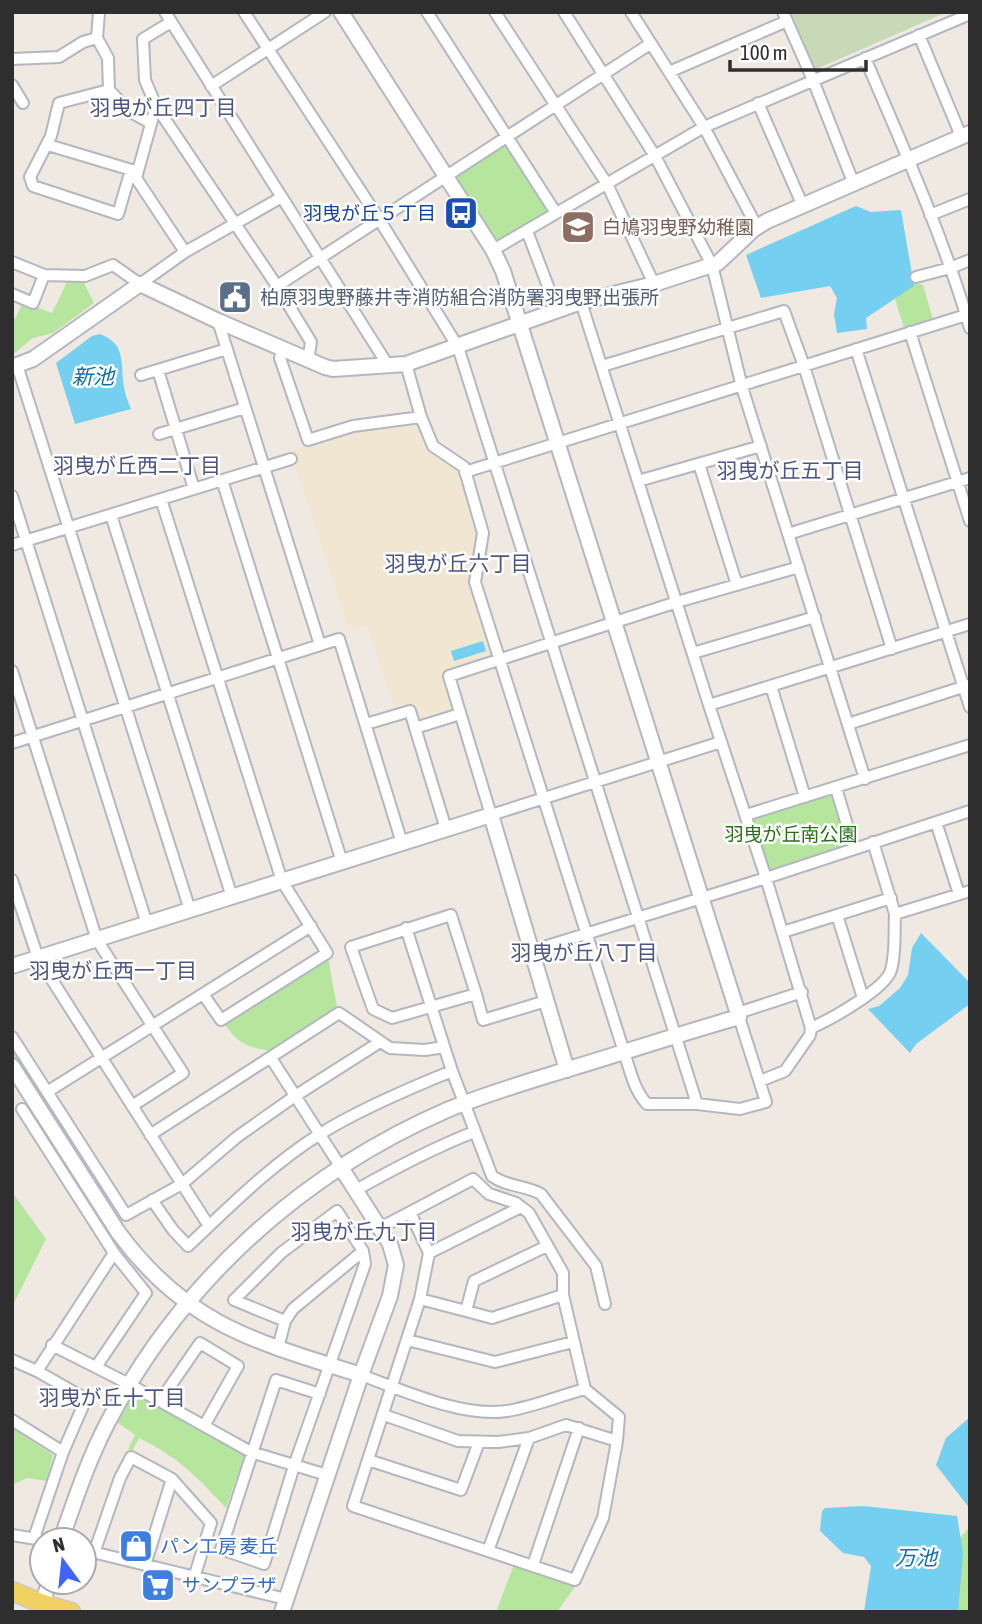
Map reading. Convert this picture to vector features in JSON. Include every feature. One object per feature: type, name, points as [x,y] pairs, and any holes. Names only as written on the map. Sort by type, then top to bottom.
[{"type":"main road","points":[[12,1591],[41,1608],[71,1612]]},
{"type":"street","points":[[99,12],[97,38],[108,58],[109,90],[129,111],[151,123]]},
{"type":"street","points":[[244,12],[379,219],[458,347],[697,1104]]},
{"type":"street","points":[[211,86],[325,12]]},
{"type":"street","points":[[341,12],[493,250],[503,271],[766,1102],[740,1109],[697,1104],[647,1104],[638,1093],[475,582],[483,533],[464,467],[433,446],[421,416],[407,365]]},
{"type":"street","points":[[427,12],[556,213]]},
{"type":"street","points":[[495,12],[607,184],[654,284]]},
{"type":"street","points":[[564,12],[654,156],[712,265],[742,387],[865,779]]},
{"type":"street","points":[[647,12],[632,15],[704,127],[757,227]]},
{"type":"street","points":[[493,250],[704,127],[970,13]]},
{"type":"street","points":[[308,361],[311,342],[277,286],[156,106],[145,80],[143,39],[168,17],[389,367]]},
{"type":"street","points":[[669,72],[785,17],[853,182]]},
{"type":"street","points":[[12,262],[44,275],[85,276],[113,265],[140,284],[308,361],[333,369],[407,365],[581,302],[654,284],[712,265],[729,254],[757,227],[802,204],[965,134],[919,35]]},
{"type":"street","points":[[12,59],[59,57],[83,42],[97,38]]},
{"type":"street","points":[[277,286],[650,44]]},
{"type":"street","points":[[465,472],[910,332],[968,322],[909,159],[865,58]]},
{"type":"street","points":[[12,85],[23,103]]},
{"type":"street","points":[[109,90],[59,103],[48,145],[30,177],[33,186],[118,214],[156,106]]},
{"type":"street","points":[[758,103],[802,204]]},
{"type":"street","points":[[48,145],[134,171]]},
{"type":"street","points":[[134,171],[185,252]]},
{"type":"street","points":[[190,910],[15,366],[33,359],[185,252],[282,197]]},
{"type":"street","points":[[930,215],[970,199]]},
{"type":"street","points":[[527,231],[557,310]]},
{"type":"street","points":[[916,277],[970,260]]},
{"type":"street","points":[[12,294],[33,303],[44,275]]},
{"type":"street","points":[[581,302],[766,878],[811,1028],[810,1035],[785,1071],[760,1081]]},
{"type":"street","points":[[602,366],[784,311],[804,366],[892,649]]},
{"type":"street","points":[[218,321],[320,645]]},
{"type":"street","points":[[910,332],[970,521]]},
{"type":"street","points":[[141,375],[227,349]]},
{"type":"street","points":[[282,349],[280,358],[308,440],[353,426],[421,416]]},
{"type":"street","points":[[856,349],[945,631],[966,686],[970,706]]},
{"type":"street","points":[[158,370],[194,489]]},
{"type":"street","points":[[159,434],[245,408]]},
{"type":"street","points":[[638,481],[761,446]]},
{"type":"street","points":[[12,545],[291,459]]},
{"type":"street","points":[[699,464],[737,585]]},
{"type":"street","points":[[789,534],[970,478]]},
{"type":"street","points":[[222,480],[342,862]]},
{"type":"street","points":[[12,496],[147,924]]},
{"type":"street","points":[[161,499],[282,881],[327,953],[221,1020],[203,994]]},
{"type":"street","points":[[111,515],[232,897]]},
{"type":"street","points":[[568,1070],[449,676],[677,602],[799,567]]},
{"type":"street","points":[[693,653],[815,617]]},
{"type":"street","points":[[709,705],[970,624]]},
{"type":"street","points":[[12,743],[339,639],[402,842]]},
{"type":"street","points":[[12,671],[97,940],[183,1073],[132,1107]]},
{"type":"street","points":[[771,686],[806,797]]},
{"type":"street","points":[[848,724],[966,686]]},
{"type":"street","points":[[366,724],[410,710],[446,829]]},
{"type":"street","points":[[415,728],[460,714]]},
{"type":"street","points":[[12,966],[721,742]]},
{"type":"street","points":[[746,815],[970,745]]},
{"type":"street","points":[[836,788],[855,848]]},
{"type":"street","points":[[531,951],[970,811]]},
{"type":"street","points":[[895,914],[964,892],[936,822]]},
{"type":"street","points":[[811,1028],[834,1018],[863,998],[891,972],[895,914],[873,842]]},
{"type":"street","points":[[12,880],[37,958],[209,1226]]},
{"type":"street","points":[[783,932],[891,898]]},
{"type":"street","points":[[476,994],[392,1018],[373,1009],[351,947],[451,915],[476,994],[483,1020],[546,1001]]},
{"type":"street","points":[[837,915],[863,998]]},
{"type":"street","points":[[47,1092],[310,926]]},
{"type":"street","points":[[407,928],[463,1104],[492,1176],[503,1184],[531,1189],[541,1194],[596,1266],[605,1304]]},
{"type":"street","points":[[66,1526],[95,1450],[129,1384],[187,1303],[226,1259],[299,1195],[340,1166],[411,1127],[463,1104],[676,1036],[802,992]]},
{"type":"street","points":[[150,1135],[339,1013],[390,1048],[425,1050],[444,1047]]},
{"type":"street","points":[[12,1037],[127,1215],[183,1184],[237,1137],[380,1042]]},
{"type":"street","points":[[98,1553],[194,1577],[284,1605],[390,1296],[396,1265],[390,1244],[271,1058]]},
{"type":"street","points":[[12,1066],[23,1108],[114,1254],[146,1293],[96,1367]]},
{"type":"street","points":[[152,1200],[188,1246],[282,1163],[320,1134],[415,1086],[452,1071]]},
{"type":"street","points":[[23,1108],[65,1148],[138,1258],[155,1277],[187,1303],[225,1327],[278,1348],[452,1406],[505,1411],[585,1389]]},
{"type":"street","points":[[356,1190],[407,1161],[474,1132]]},
{"type":"street","points":[[65,1148],[78,1140]]},
{"type":"street","points":[[380,1228],[410,1212],[473,1179],[489,1194],[529,1213],[563,1273],[563,1295],[585,1389],[619,1417],[603,1518],[575,1580],[353,1506],[420,1299],[429,1253],[410,1212]]},
{"type":"street","points":[[429,1253],[521,1207]]},
{"type":"street","points":[[285,1321],[234,1300],[281,1253],[337,1210],[362,1251],[365,1264],[320,1394],[294,1466],[264,1564],[221,1549],[276,1380],[320,1394]]},
{"type":"street","points":[[466,1311],[474,1281],[547,1246]]},
{"type":"street","points":[[278,1348],[285,1321],[293,1309],[362,1251]]},
{"type":"street","points":[[37,1371],[114,1254]]},
{"type":"street","points":[[420,1299],[492,1318],[563,1295]]},
{"type":"street","points":[[407,1340],[495,1362],[573,1342]]},
{"type":"street","points":[[160,1401],[200,1343],[238,1366],[204,1426]]},
{"type":"street","points":[[52,1345],[129,1384],[251,1452],[327,1475]]},
{"type":"street","points":[[12,1360],[86,1399],[63,1452],[42,1526]]},
{"type":"street","points":[[384,1415],[458,1441],[529,1438],[566,1425],[617,1441]]},
{"type":"street","points":[[12,1420],[63,1452]]},
{"type":"street","points":[[533,1565],[579,1428]]},
{"type":"street","points":[[488,1551],[529,1438]]},
{"type":"street","points":[[368,1460],[461,1490],[479,1442]]},
{"type":"street","points":[[98,1530],[131,1457],[172,1479],[211,1523],[194,1577]]},
{"type":"street","points":[[145,1565],[172,1479]]},
{"type":"shaded area","points":[[418,424],[426,447],[458,471],[480,533],[470,581],[494,656],[442,674],[454,711],[418,722],[413,703],[395,709],[367,625],[349,630],[291,451],[350,431]]},
{"type":"green space","points":[[787,12],[947,12],[812,71]]},
{"type":"green space","points":[[506,143],[551,211],[495,245],[451,178]]},
{"type":"green space","points":[[68,280],[83,281],[94,303],[53,333],[33,338],[12,355],[12,318],[15,319],[23,302],[52,313]]},
{"type":"green space","points":[[914,283],[923,285],[933,319],[904,328],[895,299]]},
{"type":"green space","name":"羽曳が丘南公園","points":[[835,790],[852,846],[766,875],[746,815]]},
{"type":"green space","points":[[328,957],[337,1007],[271,1051],[244,1043],[234,1036],[224,1023]]},
{"type":"green space","points":[[12,1043],[73,1138],[71,1142],[66,1142],[12,1058]]},
{"type":"green space","points":[[12,1192],[46,1239],[12,1307]]},
{"type":"green space","points":[[131,1389],[245,1454],[226,1508],[186,1468],[153,1445],[139,1438],[132,1451],[128,1449],[135,1435],[114,1420]]},
{"type":"green space","points":[[12,1428],[53,1455],[47,1481],[27,1478],[12,1485]]},
{"type":"green space","points":[[968,1529],[970,1612],[946,1612],[954,1544]]},
{"type":"green space","points":[[514,1565],[576,1585],[557,1612],[504,1612],[497,1609]]},
{"type":"water","points":[[856,206],[871,212],[901,210],[914,286],[866,318],[867,329],[837,333],[834,314],[837,298],[830,286],[761,298],[746,255]]},
{"type":"water","name":"新池","points":[[100,334],[115,343],[121,356],[124,390],[131,409],[75,424],[56,363],[92,336]]},
{"type":"water","points":[[483,641],[486,651],[454,661],[451,651]]},
{"type":"water","points":[[921,933],[970,983],[970,1004],[916,1044],[910,1053],[868,1009],[879,1006],[900,988],[908,975],[912,948]]},
{"type":"water","points":[[970,1417],[970,1509],[936,1465],[946,1438]]},
{"type":"water","name":"万池","points":[[863,1506],[957,1516],[963,1553],[958,1612],[864,1612],[871,1566],[864,1557],[843,1553],[820,1531],[822,1511],[825,1508]]},
{"type":"place","name":"羽曳が丘５丁目","points":[[461,213]]},
{"type":"place","name":"白鳩羽曳野幼稚園","points":[[578,227]]},
{"type":"place","name":"柏原羽曳野藤井寺消防組合消防署羽曳野出張所","points":[[235,297]]},
{"type":"place","name":"パン工房 麦丘","points":[[136,1546]]},
{"type":"place","name":"サンプラザ","points":[[158,1585]]},
{"type":"district","name":"羽曳が丘四丁目","points":[[163,107]]},
{"type":"district","name":"羽曳が丘西二丁目","points":[[137,465]]},
{"type":"district","name":"羽曳が丘五丁目","points":[[790,470]]},
{"type":"district","name":"羽曳が丘六丁目","points":[[458,563]]},
{"type":"district","name":"羽曳が丘八丁目","points":[[584,952]]},
{"type":"district","name":"羽曳が丘西一丁目","points":[[113,970]]},
{"type":"district","name":"羽曳が丘九丁目","points":[[364,1231]]},
{"type":"district","name":"羽曳が丘十丁目","points":[[112,1397]]}]
